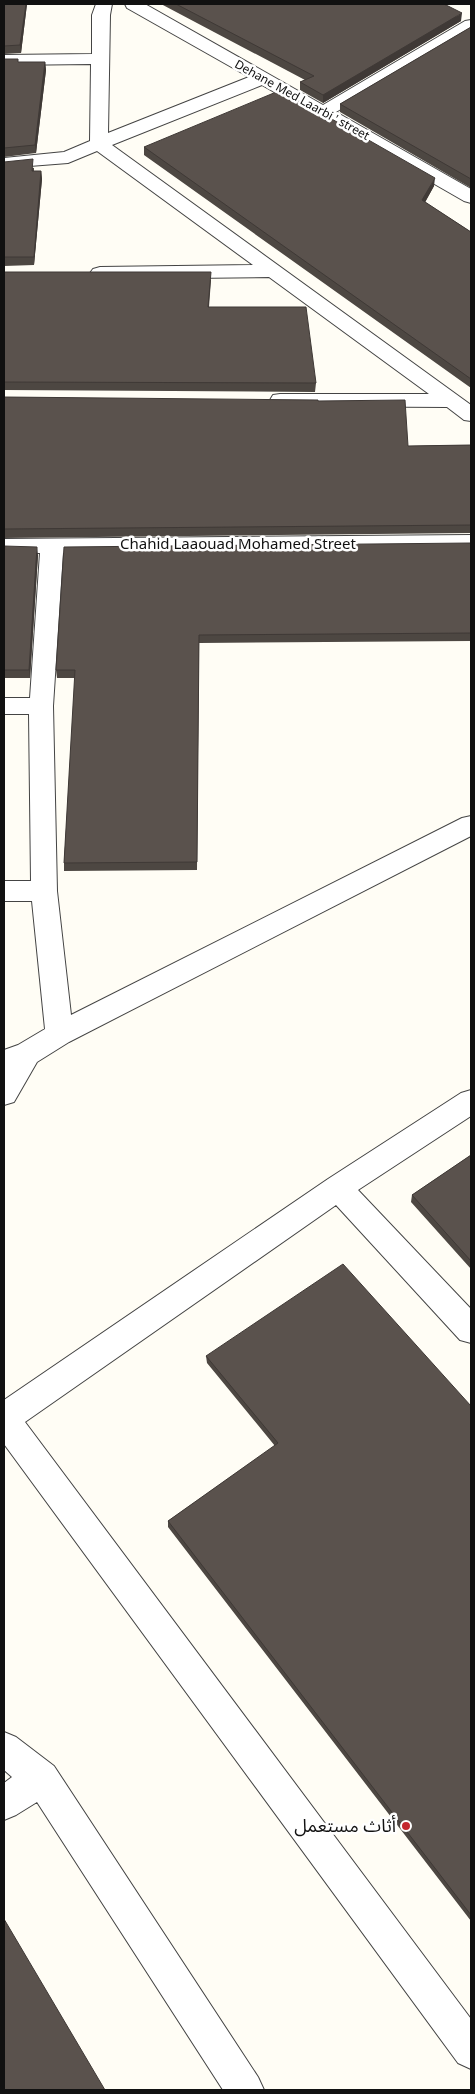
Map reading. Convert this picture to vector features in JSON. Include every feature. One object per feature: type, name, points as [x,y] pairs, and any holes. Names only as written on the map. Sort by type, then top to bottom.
[{"type":"street","points":[[99,144],[101,16],[104,4]]},
{"type":"street","name":"Dehane Med Laarbi ' street","points":[[132,4],[324,112],[467,189]]},
{"type":"street","points":[[324,112],[471,25]]},
{"type":"street","points":[[4,60],[100,58]]},
{"type":"street","points":[[4,162],[25,162],[68,157],[133,129],[263,78]]},
{"type":"street","points":[[99,144],[471,415]]},
{"type":"street","points":[[81,273],[274,271]]},
{"type":"street","points":[[262,400],[451,400]]},
{"type":"street","name":"Chahid Laaouad Mohamed Street","points":[[4,546],[471,542]]},
{"type":"street","points":[[52,545],[40,706],[44,890],[59,1034]]},
{"type":"street","points":[[4,706],[40,706]]},
{"type":"street","points":[[4,1094],[15,1058],[471,825]]},
{"type":"street","points":[[4,891],[44,890]]},
{"type":"street","points":[[471,1101],[338,1188],[4,1419],[471,2050]]},
{"type":"street","points":[[338,1188],[471,1330]]},
{"type":"street","points":[[4,1749],[42,1778],[245,2090]]},
{"type":"street","points":[[4,1803],[42,1778]]},
{"type":"building","points":[[4,4],[26,4],[20,45],[4,46]]},
{"type":"building","points":[[176,4],[444,4],[462,13],[323,95],[300,82],[314,76]]},
{"type":"building","points":[[471,27],[471,179],[340,104]]},
{"type":"building","points":[[4,59],[18,59],[18,62],[45,62],[35,145],[4,148]]},
{"type":"building","points":[[281,90],[435,178],[422,200],[471,232],[471,379],[144,147]]},
{"type":"building","points":[[33,159],[32,171],[41,171],[34,257],[4,257],[4,162]]},
{"type":"building","points":[[4,272],[211,272],[208,307],[306,307],[316,383],[4,382]]},
{"type":"building","points":[[4,397],[318,401],[405,400],[408,446],[471,445],[471,525],[4,529]]},
{"type":"building","points":[[471,543],[471,633],[199,635],[197,862],[64,863],[75,670],[56,670],[64,547]]},
{"type":"building","points":[[4,546],[37,547],[29,670],[4,670]]},
{"type":"building","points":[[471,1155],[471,1261],[412,1195]]},
{"type":"building","points":[[343,1264],[471,1406],[471,1915],[168,1521],[278,1443],[206,1356]]},
{"type":"building","points":[[4,1919],[105,2090],[4,2090]]},
{"type":"place","name":"أثاث مستعمل","points":[[406,1826]]}]
